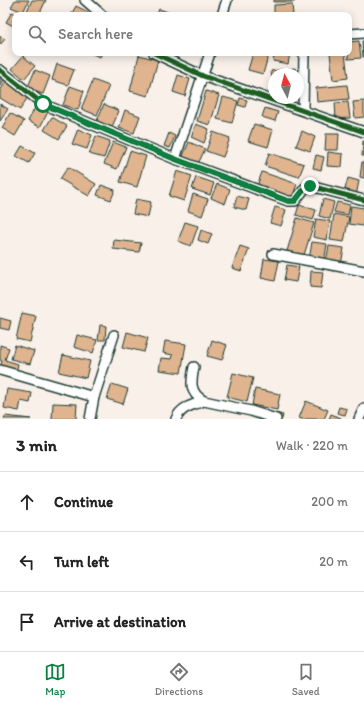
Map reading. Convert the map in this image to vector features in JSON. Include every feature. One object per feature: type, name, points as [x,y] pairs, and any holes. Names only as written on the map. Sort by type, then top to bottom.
[{"type":"street","points":[[85,0],[99,12]]},
{"type":"street","points":[[223,12],[227,0]]},
{"type":"street","points":[[352,34],[364,32]]},
{"type":"street","points":[[161,56],[204,76],[364,132]]},
{"type":"street","points":[[175,159],[204,76],[209,56]]},
{"type":"street","points":[[303,110],[304,56]]},
{"type":"street","points":[[0,70],[43,104],[175,159],[288,201],[295,201],[305,188],[310,186],[364,200]]},
{"type":"street","points":[[272,254],[364,271]]},
{"type":"street","points":[[90,419],[94,397],[114,335]]},
{"type":"street","points":[[194,367],[191,380],[193,390],[197,398],[204,401],[251,411],[276,419]]},
{"type":"street","points":[[0,370],[94,397]]},
{"type":"street","points":[[176,419],[187,406],[204,401]]},
{"type":"street","points":[[359,419],[364,408]]},
{"type":"building","points":[[15,0],[29,0],[23,12],[11,7]]},
{"type":"building","points":[[32,0],[46,0],[40,12],[26,12]]},
{"type":"building","points":[[274,0],[294,0],[294,2],[274,2]]},
{"type":"building","points":[[292,4],[293,12],[274,12],[274,5]]},
{"type":"building","points":[[76,6],[88,12],[73,12]]},
{"type":"building","points":[[159,9],[168,12],[158,12]]},
{"type":"building","points":[[12,12],[12,25],[6,22]]},
{"type":"building","points":[[0,36],[5,39],[0,45]]},
{"type":"building","points":[[359,41],[361,58],[348,59],[348,56],[352,56],[352,42]]},
{"type":"building","points":[[362,41],[364,41],[364,57],[363,57]]},
{"type":"building","points":[[23,56],[35,66],[24,79],[12,69]]},
{"type":"building","points":[[139,56],[158,60],[148,96],[130,91]]},
{"type":"building","points":[[252,56],[268,56],[263,74],[248,70]]},
{"type":"building","points":[[274,56],[289,56],[288,64],[273,61]]},
{"type":"building","points":[[330,56],[345,56],[348,78],[333,80]]},
{"type":"building","points":[[57,64],[74,70],[68,85],[52,80]]},
{"type":"building","points":[[35,70],[50,76],[43,94],[27,89]]},
{"type":"building","points":[[178,75],[190,79],[185,96],[173,92]]},
{"type":"building","points":[[0,78],[4,80],[0,86]]},
{"type":"building","points":[[93,80],[109,86],[97,115],[81,109]]},
{"type":"building","points":[[6,81],[29,95],[20,110],[0,98],[0,91]]},
{"type":"building","points":[[347,85],[349,99],[317,102],[316,88]]},
{"type":"building","points":[[70,86],[84,91],[78,110],[63,105]]},
{"type":"building","points":[[206,91],[219,95],[210,125],[197,121]]},
{"type":"building","points":[[223,97],[238,101],[232,123],[217,119]]},
{"type":"building","points":[[240,98],[247,100],[245,107],[238,105]]},
{"type":"building","points":[[364,101],[364,117],[355,118],[353,102]]},
{"type":"building","points":[[348,102],[350,118],[336,119],[335,103]]},
{"type":"building","points":[[0,104],[8,109],[0,121]]},
{"type":"building","points":[[104,104],[119,111],[111,129],[96,123]]},
{"type":"building","points":[[36,106],[48,112],[40,127],[28,121]]},
{"type":"building","points":[[265,108],[278,112],[275,121],[262,117]]},
{"type":"building","points":[[125,110],[140,116],[134,133],[119,128]]},
{"type":"building","points":[[10,113],[24,121],[15,136],[2,128]]},
{"type":"building","points":[[52,117],[67,126],[59,139],[44,130]]},
{"type":"building","points":[[196,124],[209,129],[204,143],[191,137]]},
{"type":"building","points":[[254,124],[273,130],[268,147],[248,141]]},
{"type":"building","points":[[78,129],[92,135],[87,149],[72,144]]},
{"type":"building","points":[[302,131],[315,137],[310,151],[296,146]]},
{"type":"building","points":[[213,132],[230,138],[223,157],[206,151]]},
{"type":"building","points":[[169,133],[175,136],[170,148],[164,146]]},
{"type":"building","points":[[326,134],[339,134],[338,150],[325,150]]},
{"type":"building","points":[[96,136],[110,141],[104,158],[89,154]]},
{"type":"building","points":[[363,141],[364,156],[362,156]]},
{"type":"building","points":[[113,142],[126,147],[117,169],[104,164]]},
{"type":"building","points":[[189,142],[205,149],[198,164],[182,158]]},
{"type":"building","points":[[22,146],[35,153],[29,163],[16,156]]},
{"type":"building","points":[[130,151],[146,156],[137,187],[120,182]]},
{"type":"building","points":[[328,152],[343,154],[342,167],[327,166]]},
{"type":"building","points":[[269,153],[304,164],[299,177],[265,166]]},
{"type":"building","points":[[316,155],[324,157],[321,170],[313,168]]},
{"type":"building","points":[[362,162],[364,162],[364,178],[360,177]]},
{"type":"building","points":[[68,167],[96,184],[89,196],[60,179]]},
{"type":"building","points":[[177,171],[192,176],[184,201],[169,196]]},
{"type":"building","points":[[262,172],[297,184],[292,198],[257,186]]},
{"type":"building","points":[[196,177],[214,183],[210,195],[192,189]]},
{"type":"building","points":[[348,178],[359,181],[356,196],[344,193]]},
{"type":"building","points":[[217,184],[230,189],[225,204],[211,198]]},
{"type":"building","points":[[101,185],[115,190],[111,200],[97,195]]},
{"type":"building","points":[[193,194],[208,199],[202,216],[188,211]]},
{"type":"building","points":[[237,196],[249,199],[246,210],[234,207]]},
{"type":"building","points":[[136,199],[151,202],[148,217],[133,214]]},
{"type":"building","points":[[323,199],[334,202],[330,219],[319,216]]},
{"type":"building","points":[[337,202],[350,205],[348,215],[334,212]]},
{"type":"building","points":[[299,205],[316,210],[313,220],[296,215]]},
{"type":"building","points":[[351,206],[364,208],[363,226],[349,224]]},
{"type":"building","points":[[275,207],[286,210],[281,226],[270,223]]},
{"type":"building","points":[[334,214],[349,217],[344,242],[330,240]]},
{"type":"building","points":[[297,218],[314,223],[304,255],[287,251]]},
{"type":"building","points":[[316,219],[330,221],[327,240],[313,237]]},
{"type":"building","points":[[185,222],[198,226],[191,246],[178,241]]},
{"type":"building","points":[[201,230],[212,234],[208,244],[198,240]]},
{"type":"building","points":[[114,240],[141,243],[139,252],[113,249]]},
{"type":"building","points":[[312,242],[327,244],[324,263],[309,260]]},
{"type":"building","points":[[240,246],[249,249],[241,271],[232,268]]},
{"type":"building","points":[[329,246],[344,248],[341,265],[326,262]]},
{"type":"building","points":[[264,259],[279,261],[275,281],[261,278]]},
{"type":"building","points":[[287,265],[299,267],[296,282],[284,280]]},
{"type":"building","points":[[311,271],[323,272],[321,288],[310,287]]},
{"type":"building","points":[[22,313],[36,316],[30,342],[16,339]]},
{"type":"building","points":[[0,318],[11,321],[9,330],[0,328]]},
{"type":"building","points":[[100,325],[106,326],[105,340],[98,340]]},
{"type":"building","points":[[127,332],[148,338],[144,352],[123,347]]},
{"type":"building","points":[[77,335],[97,340],[93,353],[74,347]]},
{"type":"building","points":[[212,340],[227,345],[222,360],[207,356]]},
{"type":"building","points":[[165,341],[186,344],[181,373],[159,370],[161,358],[172,359],[173,355],[163,353]]},
{"type":"building","points":[[0,345],[9,348],[5,360],[18,364],[16,373],[0,368],[2,361],[0,360]]},
{"type":"building","points":[[15,345],[34,351],[30,364],[11,359]]},
{"type":"building","points":[[63,355],[90,361],[86,378],[59,372]]},
{"type":"building","points":[[233,373],[253,378],[247,402],[227,397]]},
{"type":"building","points":[[112,384],[128,389],[123,404],[107,399]]},
{"type":"building","points":[[7,389],[32,393],[30,403],[21,401],[19,411],[4,408]]},
{"type":"building","points":[[255,389],[280,394],[277,410],[252,405]]},
{"type":"building","points":[[306,401],[328,410],[324,419],[299,418]]},
{"type":"building","points":[[53,403],[77,404],[76,419],[52,419]]},
{"type":"building","points":[[339,407],[347,409],[345,415],[337,413]]},
{"type":"building","points":[[276,413],[283,415],[282,419],[274,417]]},
{"type":"building","points":[[331,414],[341,418],[329,419]]},
{"type":"building","points":[[5,416],[31,419],[4,419]]},
{"type":"cycle path","points":[[160,56],[203,76],[364,132]]},
{"type":"cycle path","points":[[0,70],[43,104],[175,159],[288,201],[295,201],[305,188],[310,186],[364,200]]},
{"type":"route","points":[[43,104],[175,159],[288,201],[295,201],[305,188],[310,186]]}]
